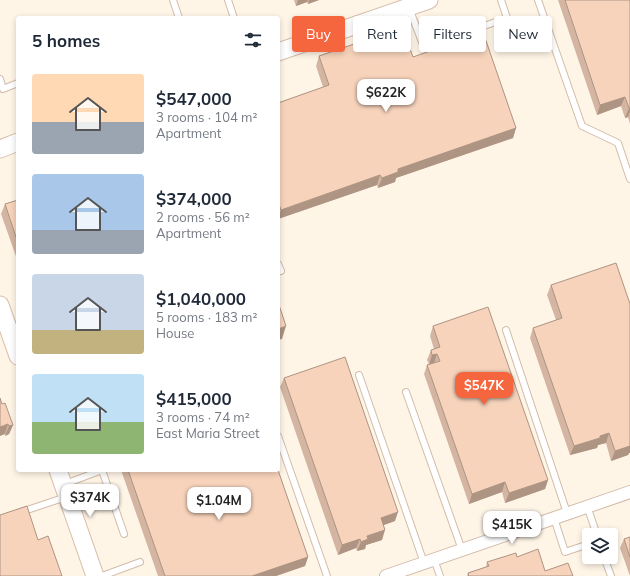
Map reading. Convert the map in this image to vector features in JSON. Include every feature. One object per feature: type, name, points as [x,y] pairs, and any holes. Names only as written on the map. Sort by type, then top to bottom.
[{"type":"street","points":[[280,51],[429,0]]},
{"type":"street","points":[[0,148],[16,143]]},
{"type":"street","points":[[0,305],[16,350]]},
{"type":"street","points":[[63,484],[95,576]]},
{"type":"street","points":[[386,576],[406,573],[429,561],[630,492]]},
{"type":"lane","points":[[173,0],[178,16]]},
{"type":"lane","points":[[228,0],[233,16]]},
{"type":"lane","points":[[408,7],[424,47],[507,18],[501,0]]},
{"type":"lane","points":[[538,0],[582,126],[618,143],[630,179]]},
{"type":"lane","points":[[0,79],[3,88],[16,85]]},
{"type":"lane","points":[[506,330],[567,513]]},
{"type":"lane","points":[[359,375],[429,561],[440,576]]},
{"type":"lane","points":[[406,392],[462,550]]},
{"type":"lane","points":[[280,442],[327,576]]},
{"type":"lane","points":[[14,514],[63,484],[96,472]]},
{"type":"lane","points":[[103,472],[124,534]]},
{"type":"lane","points":[[587,506],[595,528]]},
{"type":"lane","points":[[554,518],[565,552],[582,546]]},
{"type":"lane","points":[[102,576],[140,562]]},
{"type":"lane","points":[[607,564],[611,576]]},
{"type":"building","points":[[565,0],[630,0],[630,108],[625,97],[600,105]]},
{"type":"building","points":[[486,41],[516,128],[398,169],[398,172],[382,178],[380,175],[281,210],[280,102],[329,85],[319,56],[331,52],[345,52],[345,47],[353,44],[353,52],[411,52],[413,57],[427,52],[486,52]]},
{"type":"building","points":[[16,201],[16,237],[5,204]]},
{"type":"building","points":[[616,263],[630,304],[630,446],[615,451],[609,433],[600,436],[600,438],[574,446],[533,328],[562,318],[551,285]]},
{"type":"building","points":[[488,307],[548,480],[509,493],[505,482],[472,494],[427,365],[440,361],[437,354],[432,355],[431,350],[440,347],[433,326]]},
{"type":"building","points":[[280,308],[286,326],[280,328]]},
{"type":"building","points":[[345,357],[398,512],[381,518],[385,530],[367,536],[368,539],[361,542],[360,539],[342,545],[284,378]]},
{"type":"building","points":[[0,398],[2,404],[5,403],[13,425],[9,426],[8,424],[0,427]]},
{"type":"building","points":[[129,472],[279,472],[308,557],[252,576],[165,576]]},
{"type":"building","points":[[27,506],[38,540],[48,536],[62,576],[0,576],[0,515]]},
{"type":"building","points":[[630,537],[630,557],[624,539]]},
{"type":"building","points":[[538,549],[545,571],[568,563],[573,576],[469,576],[468,573],[489,566],[487,562],[516,553],[517,557]]}]
